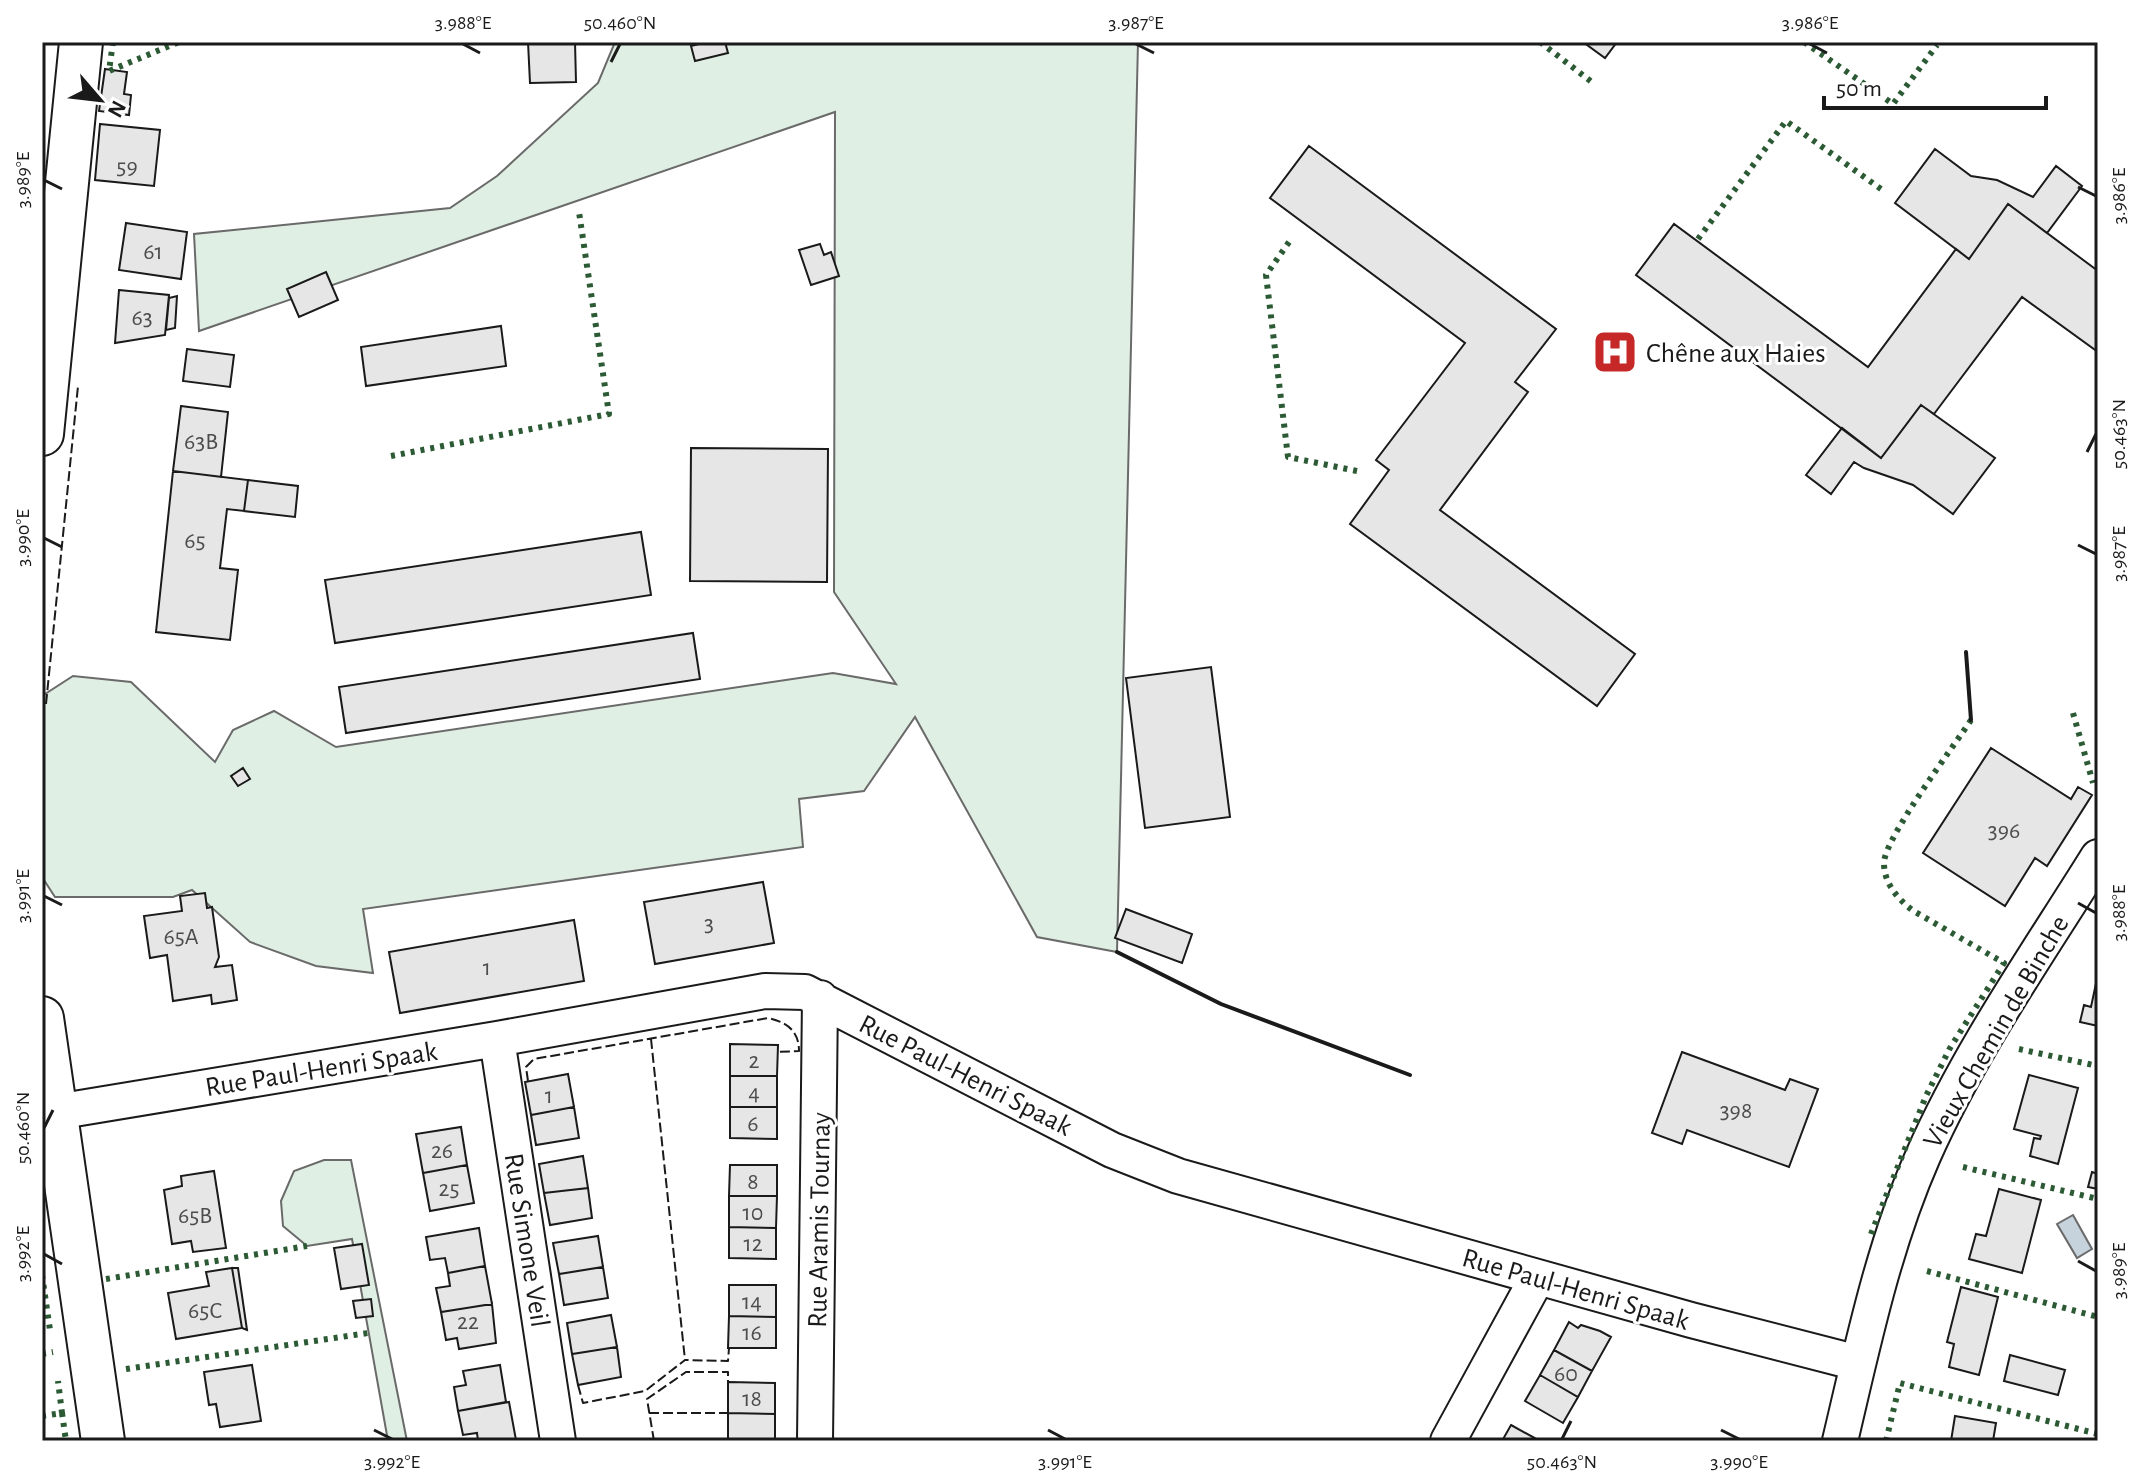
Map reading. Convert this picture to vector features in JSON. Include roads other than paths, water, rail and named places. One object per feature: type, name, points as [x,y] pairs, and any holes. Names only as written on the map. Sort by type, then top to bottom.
[{"type":"main road","points":[[42,434],[81,42]]},
{"type":"main road","points":[[42,1018],[103,1441]]},
{"type":"street","name":"Vieux Chemin de Binche","points":[[1840,1441],[1890,1241],[1923,1156],[1973,1058],[2098,857]]},
{"type":"street","name":"Rue Paul-Henri Spaak","points":[[56,1112],[765,991],[805,992],[1112,1150],[1165,1171],[1537,1278],[1858,1363]]},
{"type":"street","name":"Rue Aramis Tournay","points":[[815,1441],[820,998]]},
{"type":"street","name":"Rue Simone Veil","points":[[497,1039],[558,1441]]},
{"type":"street","points":[[1448,1441],[1537,1278]]},
{"type":"place","name":"Chêne aux Haies","points":[[1615,352]]}]
